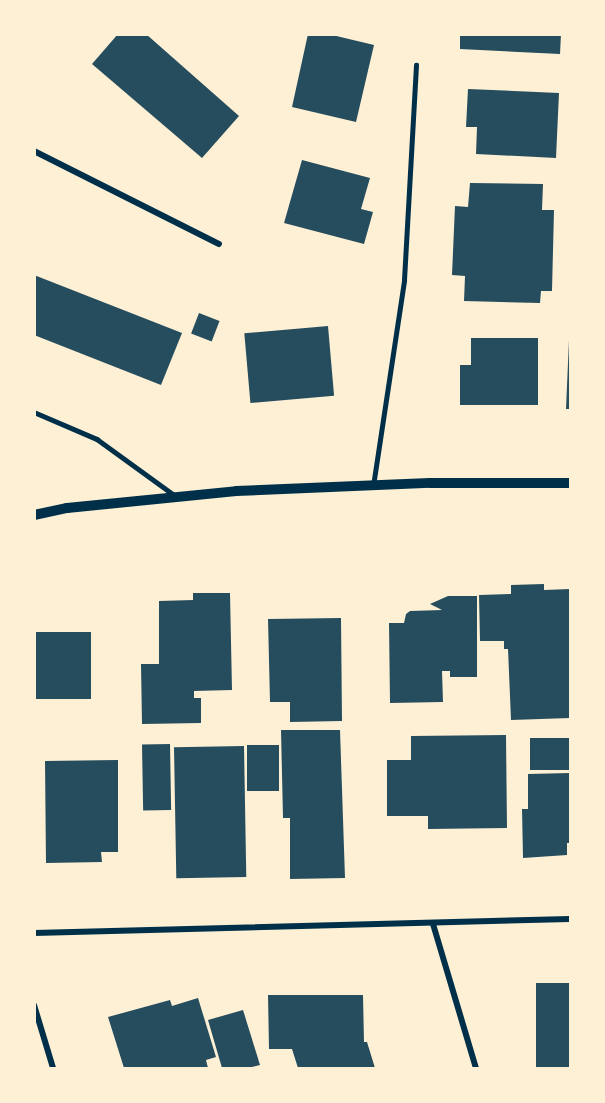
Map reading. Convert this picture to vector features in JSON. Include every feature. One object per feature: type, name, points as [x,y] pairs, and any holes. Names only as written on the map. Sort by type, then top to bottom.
[{"type":"street","points":[[34,151],[219,243]]},
{"type":"street","points":[[34,514],[236,490],[570,483]]},
{"type":"street","points":[[34,933],[570,919]]},
{"type":"street","points":[[433,924],[476,1068]]},
{"type":"street","points":[[34,1005],[53,1068]]},
{"type":"lane","points":[[373,486],[404,280],[416,65]]},
{"type":"lane","points":[[34,412],[97,439],[176,497]]},
{"type":"building","points":[[118,34],[146,34],[239,116],[202,158],[92,64]]},
{"type":"building","points":[[308,34],[328,34],[374,45],[356,122],[292,107]]},
{"type":"building","points":[[460,34],[561,34],[560,54],[460,49]]},
{"type":"building","points":[[468,89],[559,93],[556,158],[476,154],[477,127],[466,127]]},
{"type":"building","points":[[302,160],[370,178],[361,209],[373,212],[364,244],[284,223]]},
{"type":"building","points":[[470,183],[543,184],[542,210],[554,210],[552,291],[541,291],[540,303],[464,301],[465,276],[452,275],[455,206],[468,207]]},
{"type":"building","points":[[34,275],[182,333],[161,385],[34,335]]},
{"type":"building","points":[[199,313],[220,321],[212,341],[191,334]]},
{"type":"building","points":[[328,326],[334,396],[250,403],[244,333]]},
{"type":"building","points":[[471,338],[538,338],[538,405],[460,405],[460,365],[471,365]]},
{"type":"building","points":[[569,340],[570,409],[566,409]]},
{"type":"building","points":[[544,584],[544,590],[570,589],[570,718],[511,720],[508,649],[504,649],[504,641],[480,641],[479,595],[511,594],[511,585]]},
{"type":"building","points":[[193,593],[230,593],[232,690],[194,691],[194,698],[201,698],[201,723],[142,724],[141,664],[159,664],[159,601],[193,600]]},
{"type":"building","points":[[448,596],[477,596],[477,677],[450,677],[450,671],[442,671],[443,702],[390,703],[389,623],[404,623],[406,614],[410,611],[442,610],[430,604]]},
{"type":"building","points":[[341,618],[342,721],[290,722],[290,702],[270,702],[268,619]]},
{"type":"building","points":[[36,632],[91,632],[91,699],[36,699]]},
{"type":"building","points":[[281,730],[340,730],[345,878],[290,879],[290,818],[283,818]]},
{"type":"building","points":[[506,735],[507,828],[428,829],[428,816],[387,816],[387,760],[411,760],[411,736]]},
{"type":"building","points":[[530,738],[570,738],[570,770],[530,770]]},
{"type":"building","points":[[142,744],[170,744],[171,810],[143,810]]},
{"type":"building","points":[[247,745],[279,745],[279,791],[247,791]]},
{"type":"building","points":[[244,746],[246,877],[176,878],[174,747]]},
{"type":"building","points":[[118,760],[118,852],[101,852],[102,862],[46,863],[45,761]]},
{"type":"building","points":[[570,773],[570,843],[567,843],[567,855],[523,858],[522,809],[528,809],[528,774]]},
{"type":"building","points":[[536,983],[570,983],[570,1068],[536,1068]]},
{"type":"building","points":[[268,995],[363,995],[364,1042],[367,1042],[375,1068],[298,1068],[292,1049],[269,1049]]},
{"type":"building","points":[[198,998],[216,1057],[206,1060],[208,1068],[124,1068],[108,1017],[170,1000],[172,1006]]},
{"type":"building","points":[[243,1010],[260,1065],[248,1068],[222,1068],[208,1020]]}]
